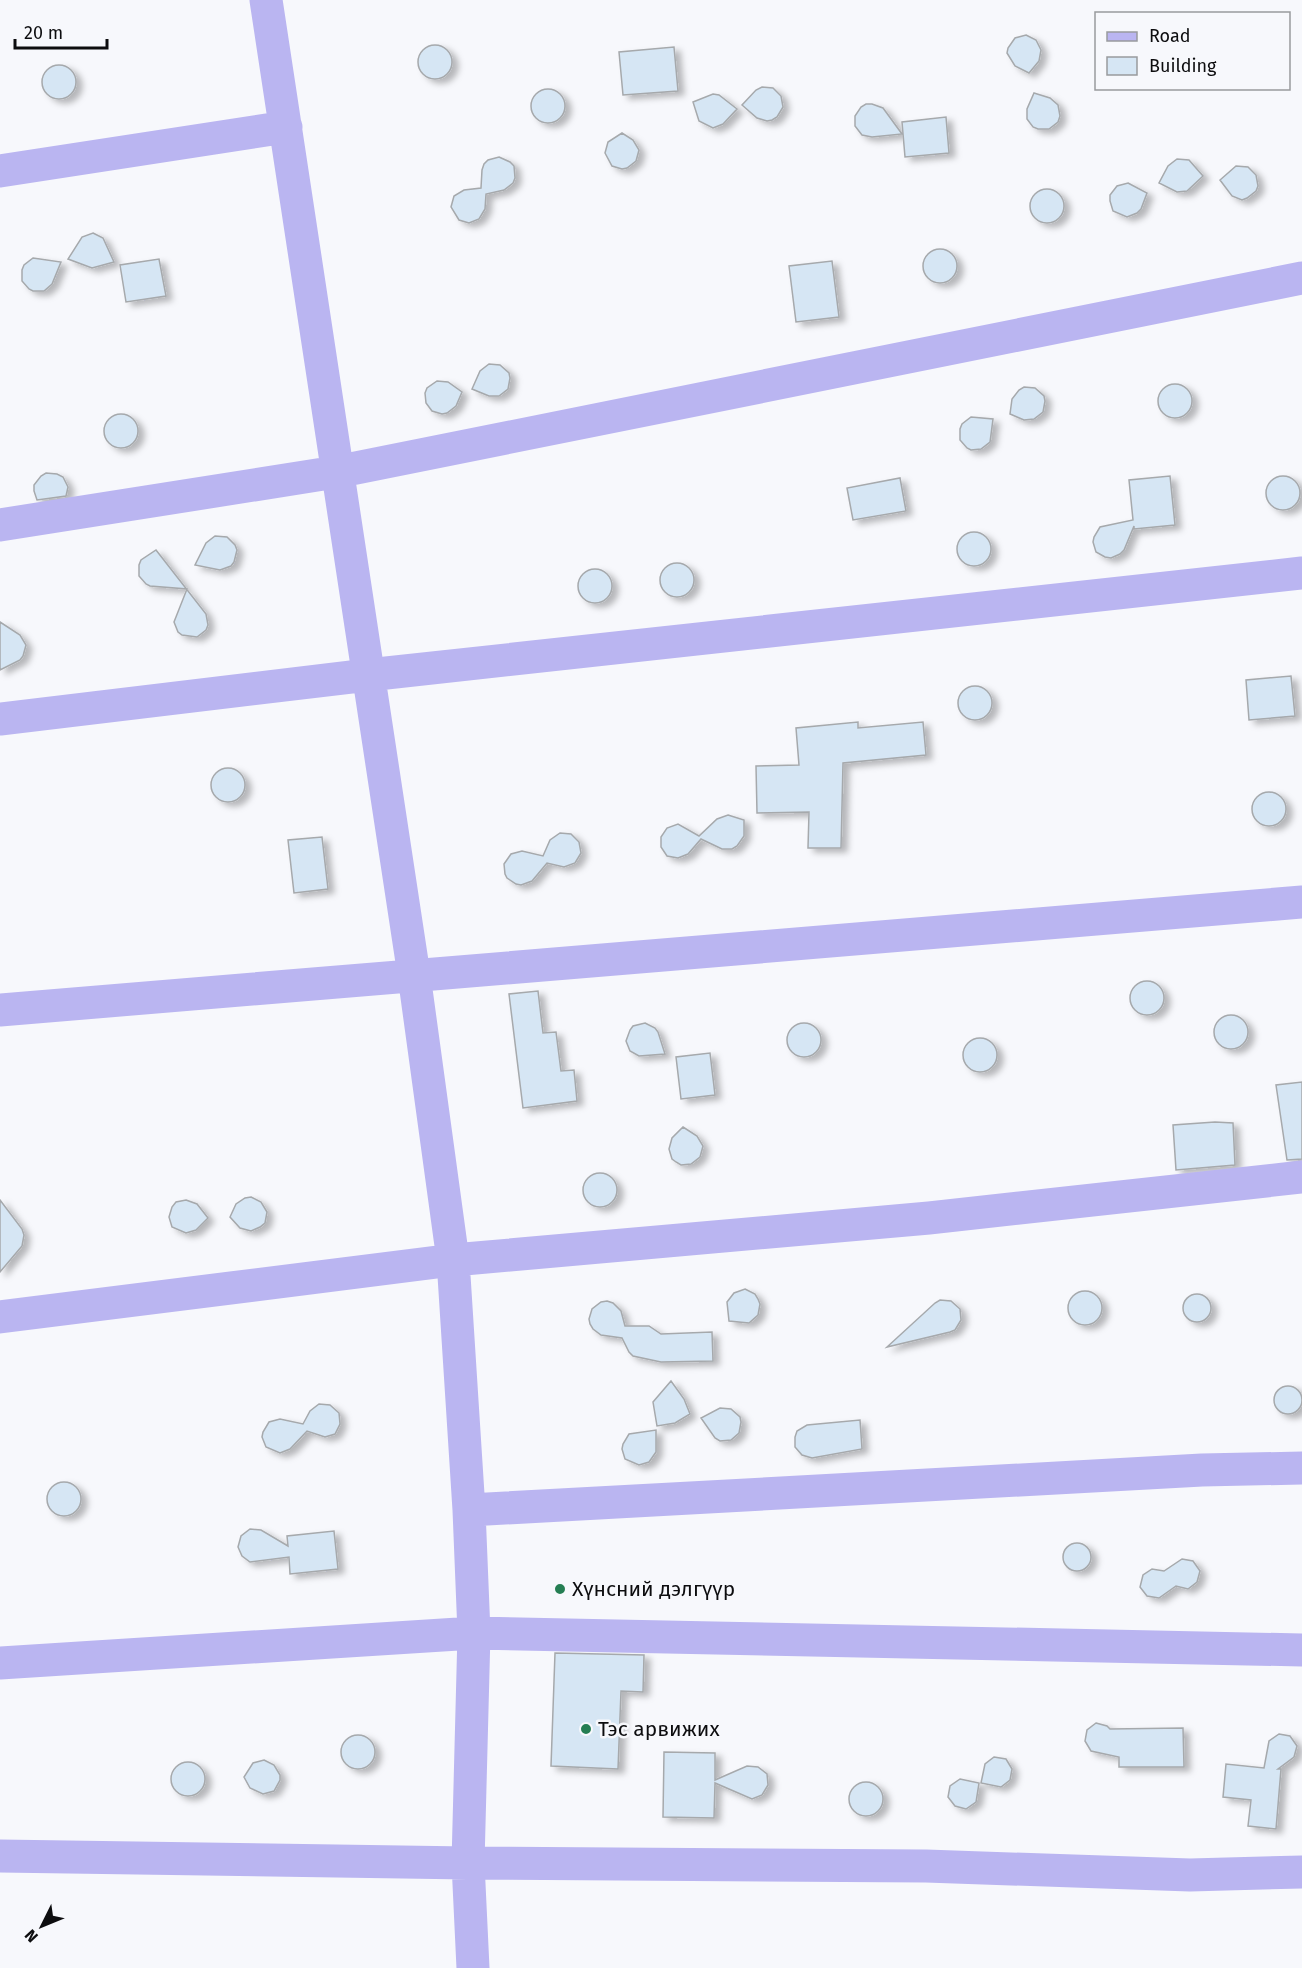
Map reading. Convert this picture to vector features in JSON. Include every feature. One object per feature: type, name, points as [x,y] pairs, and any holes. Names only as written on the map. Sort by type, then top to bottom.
[{"type":"street","points":[[266,0],[414,975],[453,1260],[469,1510],[474,1633],[468,1863],[473,1968]]},
{"type":"street","points":[[0,171],[286,127]]},
{"type":"street","points":[[0,525],[336,472],[1302,278]]},
{"type":"street","points":[[0,718],[368,675],[1302,573]]},
{"type":"street","points":[[0,1010],[1302,902]]},
{"type":"street","points":[[0,1317],[453,1260],[929,1218],[1302,1177]]},
{"type":"street","points":[[469,1510],[1202,1470],[1302,1468]]},
{"type":"street","points":[[0,1663],[474,1633],[1302,1650]]},
{"type":"street","points":[[0,1856],[468,1863],[926,1866],[1191,1875],[1302,1872]]},
{"type":"building","points":[[1026,35],[1036,40],[1041,50],[1039,61],[1029,73],[1015,66],[1007,53],[1015,38]]},
{"type":"building","points":[[435,45],[447,50],[452,62],[447,74],[435,79],[423,74],[418,62],[423,50]]},
{"type":"building","points":[[674,47],[678,91],[623,95],[619,52]]},
{"type":"building","points":[[59,65],[71,70],[76,82],[71,94],[59,99],[47,94],[42,82],[47,70]]},
{"type":"building","points":[[762,87],[773,88],[781,96],[783,107],[777,117],[772,120],[757,118],[742,105]]},
{"type":"building","points":[[548,89],[560,94],[565,106],[560,118],[548,123],[536,118],[531,106],[536,94]]},
{"type":"building","points":[[1034,93],[1050,98],[1058,105],[1060,116],[1058,122],[1049,129],[1033,127],[1027,119],[1027,109]]},
{"type":"building","points":[[713,94],[719,95],[737,109],[723,124],[713,128],[699,121],[693,102]]},
{"type":"building","points":[[866,104],[883,108],[902,134],[872,137],[862,135],[855,126],[855,116]]},
{"type":"building","points":[[946,117],[949,153],[905,157],[902,122]]},
{"type":"building","points":[[622,133],[633,140],[639,150],[636,161],[622,169],[612,166],[605,153],[608,142]]},
{"type":"building","points":[[499,157],[514,166],[513,183],[504,190],[486,194],[485,209],[479,219],[469,223],[459,220],[451,207],[454,196],[464,190],[481,188],[484,164],[488,160]]},
{"type":"building","points":[[1177,159],[1189,160],[1203,176],[1187,191],[1177,192],[1159,183],[1168,166]]},
{"type":"building","points":[[1236,166],[1248,167],[1256,175],[1258,186],[1256,191],[1242,200],[1232,196],[1220,180]]},
{"type":"building","points":[[1128,183],[1147,193],[1141,209],[1127,217],[1113,211],[1110,195],[1117,186]]},
{"type":"building","points":[[1047,189],[1059,194],[1064,206],[1059,218],[1047,223],[1035,218],[1030,206],[1035,194]]},
{"type":"building","points":[[93,233],[103,238],[114,262],[92,268],[68,259],[82,237]]},
{"type":"building","points":[[940,249],[952,254],[957,266],[952,278],[940,283],[928,278],[923,266],[928,254]]},
{"type":"building","points":[[33,258],[61,262],[52,284],[44,291],[33,291],[22,281],[24,265]]},
{"type":"building","points":[[159,259],[166,296],[126,302],[120,265]]},
{"type":"building","points":[[832,261],[839,317],[796,322],[789,266]]},
{"type":"building","points":[[489,364],[500,365],[509,373],[508,389],[499,396],[489,396],[472,389],[480,371]]},
{"type":"building","points":[[437,381],[448,382],[462,392],[456,406],[447,413],[432,411],[426,403],[427,388]]},
{"type":"building","points":[[1175,384],[1187,389],[1192,401],[1187,413],[1175,418],[1163,413],[1158,401],[1163,389]]},
{"type":"building","points":[[1024,387],[1035,388],[1044,396],[1043,412],[1034,419],[1024,420],[1010,414],[1012,399]]},
{"type":"building","points":[[121,414],[133,419],[138,431],[133,443],[121,448],[109,443],[104,431],[109,419]]},
{"type":"building","points":[[971,417],[993,419],[990,442],[981,449],[971,450],[960,440],[962,424]]},
{"type":"building","points":[[46,473],[63,477],[68,487],[66,496],[37,500],[34,485]]},
{"type":"building","points":[[1170,476],[1175,525],[1134,529],[1134,526],[1120,554],[1111,558],[1096,552],[1093,542],[1100,527],[1133,520],[1129,480]]},
{"type":"building","points":[[1283,476],[1295,481],[1300,493],[1295,505],[1283,510],[1271,505],[1266,493],[1271,481]]},
{"type":"building","points":[[900,478],[906,511],[853,520],[847,488]]},
{"type":"building","points":[[974,532],[986,537],[991,549],[986,561],[974,566],[962,561],[957,549],[962,537]]},
{"type":"building","points":[[215,536],[227,537],[235,545],[237,550],[234,562],[231,566],[220,570],[195,565],[206,543]]},
{"type":"building","points":[[156,550],[186,589],[150,586],[139,576],[141,560]]},
{"type":"building","points":[[677,563],[689,568],[694,580],[689,592],[677,597],[665,592],[660,580],[665,568]]},
{"type":"building","points":[[595,569],[607,574],[612,586],[607,598],[595,603],[583,598],[578,586],[583,574]]},
{"type":"building","points":[[187,589],[206,614],[208,625],[206,630],[197,637],[182,635],[178,632],[174,622]]},
{"type":"building","points":[[0,622],[20,635],[26,645],[20,660],[0,670]]},
{"type":"building","points":[[1291,676],[1295,716],[1249,720],[1246,680]]},
{"type":"building","points":[[975,686],[987,691],[992,703],[987,715],[975,720],[963,715],[958,703],[963,691]]},
{"type":"building","points":[[858,722],[858,728],[923,722],[926,755],[843,763],[841,848],[808,848],[809,812],[757,813],[756,766],[799,765],[796,728]]},
{"type":"building","points":[[228,768],[240,773],[245,785],[240,797],[228,802],[216,797],[211,785],[216,773]]},
{"type":"building","points":[[1269,792],[1281,797],[1286,809],[1281,821],[1269,826],[1257,821],[1252,809],[1257,797]]},
{"type":"building","points":[[728,815],[744,820],[744,836],[732,849],[722,849],[701,839],[688,854],[678,858],[667,856],[661,847],[661,837],[667,828],[678,824],[699,836],[717,819]]},
{"type":"building","points":[[560,833],[571,834],[579,842],[581,853],[575,863],[564,867],[547,863],[532,881],[521,885],[507,878],[504,864],[511,854],[522,851],[543,856],[550,840]]},
{"type":"building","points":[[322,837],[328,889],[294,893],[288,840]]},
{"type":"building","points":[[1147,981],[1159,986],[1164,998],[1159,1010],[1147,1015],[1135,1010],[1130,998],[1135,986]]},
{"type":"building","points":[[538,991],[543,1033],[556,1032],[561,1071],[574,1070],[577,1101],[523,1108],[509,994]]},
{"type":"building","points":[[1231,1015],[1243,1020],[1248,1032],[1243,1044],[1231,1049],[1219,1044],[1214,1032],[1219,1020]]},
{"type":"building","points":[[645,1023],[658,1032],[665,1054],[639,1056],[630,1051],[626,1041],[630,1030],[633,1026]]},
{"type":"building","points":[[804,1023],[816,1028],[821,1040],[816,1052],[804,1057],[792,1052],[787,1040],[792,1028]]},
{"type":"building","points":[[980,1038],[992,1043],[997,1055],[992,1067],[980,1072],[968,1067],[963,1055],[968,1043]]},
{"type":"building","points":[[710,1053],[715,1095],[681,1099],[676,1057]]},
{"type":"building","points":[[1302,1082],[1302,1159],[1287,1160],[1276,1085]]},
{"type":"building","points":[[1233,1123],[1235,1165],[1176,1170],[1173,1125]]},
{"type":"building","points":[[683,1127],[697,1136],[703,1146],[700,1157],[691,1164],[681,1165],[672,1159],[669,1149],[672,1138]]},
{"type":"building","points":[[600,1173],[612,1178],[617,1190],[612,1202],[600,1207],[588,1202],[583,1190],[588,1178]]},
{"type":"building","points":[[251,1197],[261,1202],[267,1212],[265,1223],[251,1231],[240,1228],[230,1217],[236,1204]]},
{"type":"building","points":[[0,1200],[24,1235],[22,1246],[0,1272]]},
{"type":"building","points":[[186,1200],[197,1204],[208,1218],[196,1230],[186,1233],[172,1227],[169,1217],[176,1202]]},
{"type":"building","points":[[745,1289],[755,1294],[758,1299],[760,1304],[758,1315],[749,1323],[729,1321],[727,1302],[734,1293]]},
{"type":"building","points":[[1085,1291],[1097,1296],[1102,1308],[1097,1320],[1085,1325],[1073,1320],[1068,1308],[1073,1296]]},
{"type":"building","points":[[1197,1294],[1207,1298],[1211,1308],[1207,1318],[1197,1322],[1187,1318],[1183,1308],[1187,1298]]},
{"type":"building","points":[[940,1300],[951,1301],[960,1309],[961,1320],[955,1330],[887,1347],[935,1303]]},
{"type":"building","points":[[601,1302],[613,1303],[621,1311],[625,1326],[649,1326],[661,1334],[712,1332],[713,1361],[661,1362],[633,1356],[622,1338],[601,1335],[590,1324],[592,1309]]},
{"type":"building","points":[[671,1381],[684,1399],[690,1414],[675,1423],[657,1426],[653,1402]]},
{"type":"building","points":[[1288,1386],[1298,1390],[1302,1400],[1298,1410],[1288,1414],[1278,1410],[1274,1400],[1278,1390]]},
{"type":"building","points":[[319,1404],[330,1405],[339,1413],[340,1424],[335,1434],[325,1437],[307,1431],[290,1449],[280,1453],[266,1447],[262,1437],[269,1422],[280,1419],[303,1424],[310,1411]]},
{"type":"building","points":[[720,1408],[731,1409],[740,1417],[739,1433],[731,1440],[720,1441],[715,1438],[701,1418]]},
{"type":"building","points":[[860,1420],[862,1449],[812,1458],[802,1455],[795,1447],[797,1431],[807,1425]]},
{"type":"building","points":[[656,1430],[656,1452],[649,1462],[639,1465],[625,1459],[622,1449],[629,1434]]},
{"type":"building","points":[[64,1482],[76,1487],[81,1499],[76,1511],[64,1516],[52,1511],[47,1499],[52,1487]]},
{"type":"building","points":[[250,1529],[261,1530],[288,1546],[287,1536],[334,1531],[338,1569],[290,1574],[289,1557],[250,1562],[242,1556],[238,1547],[241,1536]]},
{"type":"building","points":[[1077,1543],[1087,1547],[1091,1557],[1087,1567],[1077,1571],[1067,1567],[1063,1557],[1067,1547]]},
{"type":"building","points":[[1182,1559],[1193,1561],[1200,1571],[1197,1582],[1188,1589],[1176,1586],[1159,1598],[1147,1596],[1140,1587],[1143,1575],[1152,1569],[1164,1571]]},
{"type":"building","name":"Тэс арвижих","points":[[555,1653],[644,1655],[643,1692],[621,1691],[618,1769],[551,1766]]},
{"type":"building","points":[[1096,1723],[1110,1729],[1183,1728],[1184,1767],[1119,1767],[1119,1757],[1091,1751],[1085,1741],[1087,1730]]},
{"type":"building","points":[[1279,1734],[1290,1736],[1297,1746],[1294,1757],[1278,1769],[1281,1769],[1276,1829],[1248,1826],[1251,1800],[1223,1797],[1226,1764],[1264,1768],[1269,1741]]},
{"type":"building","points":[[358,1735],[370,1740],[375,1752],[370,1764],[358,1769],[346,1764],[341,1752],[346,1740]]},
{"type":"building","points":[[664,1752],[715,1753],[715,1780],[747,1766],[758,1767],[767,1774],[768,1785],[762,1795],[752,1799],[715,1783],[714,1818],[663,1817]]},
{"type":"building","points":[[994,1757],[1006,1759],[1012,1769],[1010,1780],[1001,1787],[981,1783],[985,1764]]},
{"type":"building","points":[[264,1760],[274,1765],[280,1775],[280,1780],[274,1791],[263,1794],[250,1788],[244,1777],[253,1763]]},
{"type":"building","points":[[188,1762],[200,1767],[205,1779],[200,1791],[188,1796],[176,1791],[171,1779],[176,1767]]},
{"type":"building","points":[[960,1779],[979,1783],[976,1802],[966,1809],[955,1806],[948,1797],[950,1786]]},
{"type":"building","points":[[866,1782],[878,1787],[883,1799],[878,1811],[866,1816],[854,1811],[849,1799],[854,1787]]},
{"type":"place","name":"Хүнсний дэлгүүр","points":[[560,1589]]},
{"type":"place","name":"Тэс арвижих","points":[[586,1729]]}]
